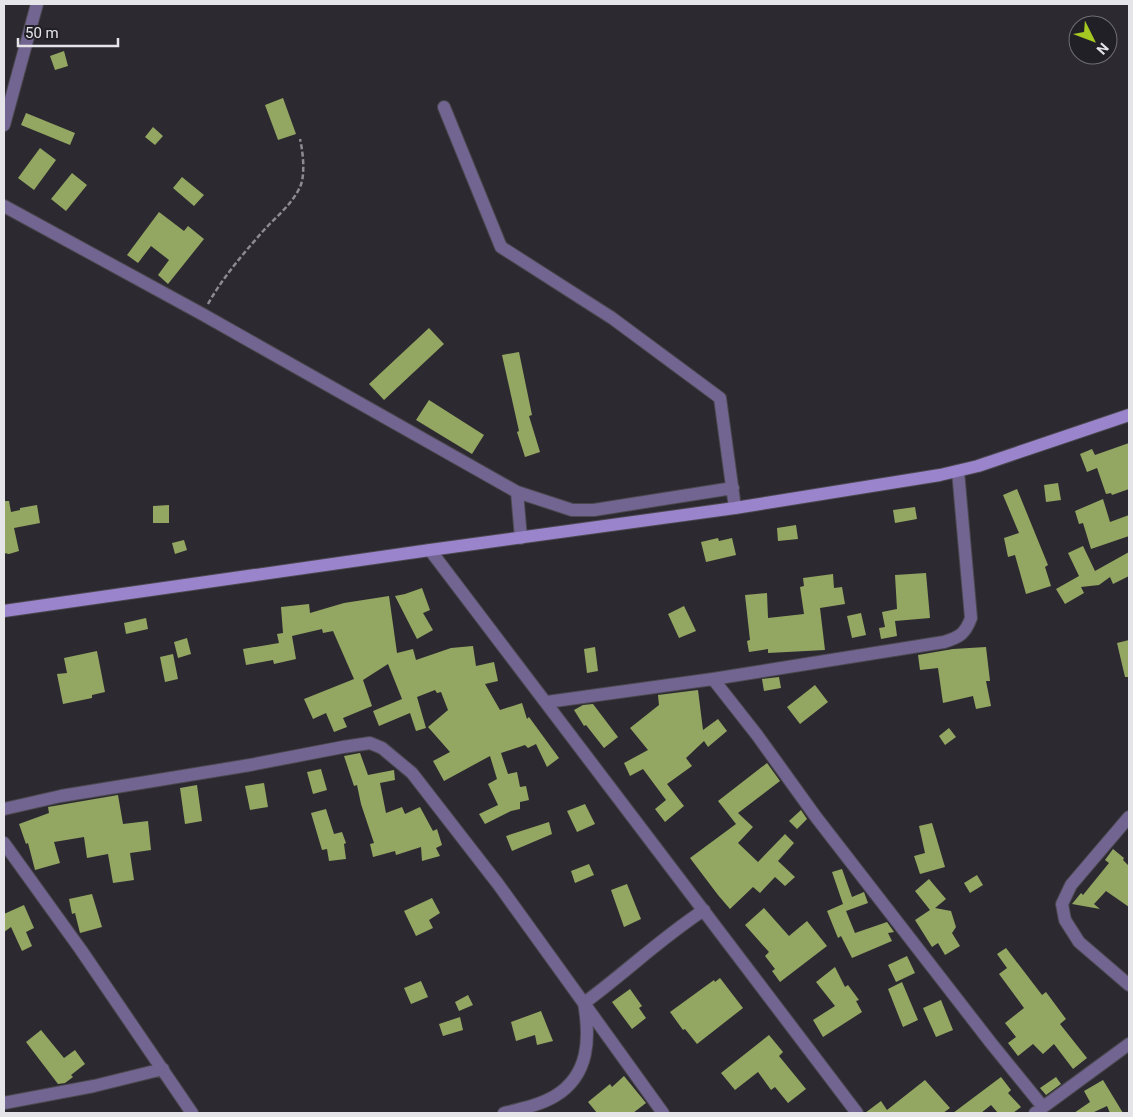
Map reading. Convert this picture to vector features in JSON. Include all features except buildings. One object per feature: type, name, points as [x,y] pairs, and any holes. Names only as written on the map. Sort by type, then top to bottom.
[{"type":"street","points":[[4,124],[37,4]]},
{"type":"street","points":[[444,107],[501,248],[612,318],[720,398],[735,508]]},
{"type":"street","points":[[4,206],[202,314],[517,492],[572,510],[594,510],[733,488]]},
{"type":"street","points":[[4,611],[735,508],[958,471],[996,461],[1129,415]]},
{"type":"street","points":[[547,702],[712,679],[944,642],[957,638],[966,630],[972,618],[958,471]]},
{"type":"street","points":[[517,492],[521,538]]},
{"type":"street","points":[[430,550],[857,1113]]},
{"type":"street","points":[[712,679],[757,735],[816,817],[990,1043],[1039,1110],[1129,1044]]},
{"type":"street","points":[[4,809],[61,796],[370,744],[382,748],[412,773],[498,884],[663,1113]]},
{"type":"street","points":[[1129,817],[1071,885],[1062,904],[1064,920],[1079,942],[1129,985]]},
{"type":"street","points":[[4,843],[81,950],[192,1113]]},
{"type":"street","points":[[584,1002],[628,969],[675,928],[704,910]]},
{"type":"street","points":[[504,1113],[535,1105],[556,1096],[576,1076],[583,1064],[588,1046],[588,1025],[584,1002]]},
{"type":"street","points":[[4,1103],[94,1086],[163,1069]]},
{"type":"path","points":[[202,314],[220,282],[245,251],[288,205],[300,187],[303,167],[300,139]]}]
